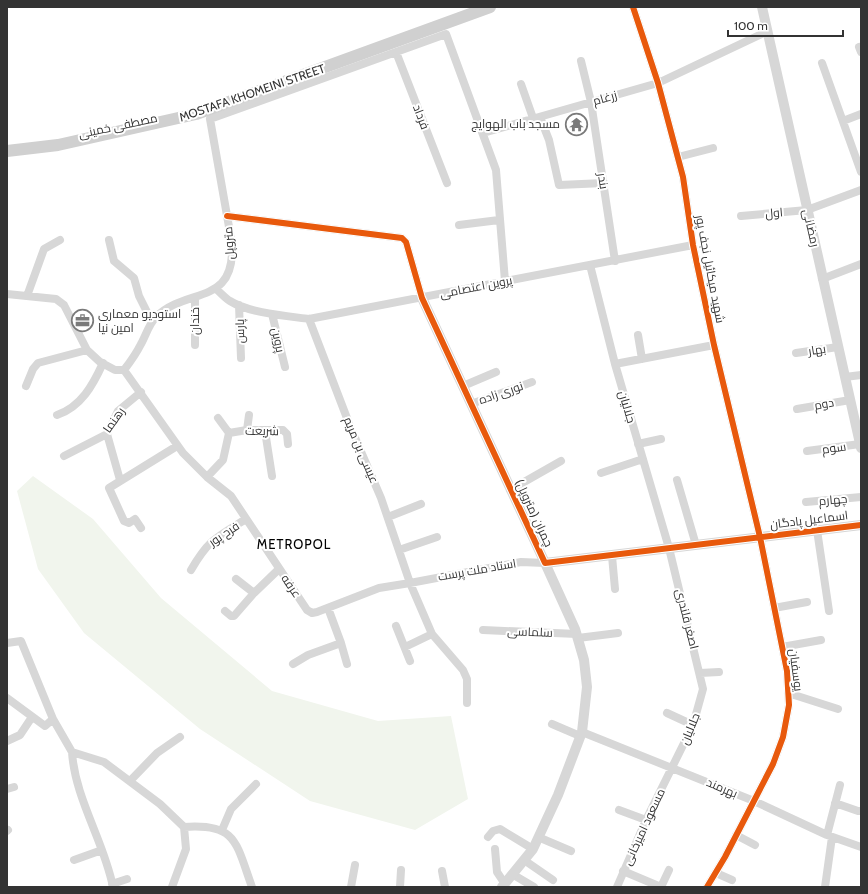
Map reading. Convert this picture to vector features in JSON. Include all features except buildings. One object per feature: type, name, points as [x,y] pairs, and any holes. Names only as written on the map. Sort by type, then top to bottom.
[{"type":"main road","name":"مصطفی خمینی","points":[[7,144],[48,141],[193,110],[474,7]]},
{"type":"main road","name":"MOSTAFA KHOMEINI STREET","points":[[7,152],[58,145],[196,114],[230,103],[490,7]]},
{"type":"street","name":"شهید میکائیل نجف پور","points":[[634,7],[658,83],[683,177],[693,245],[714,345],[760,537]]},
{"type":"street","name":"رمضانی","points":[[762,7],[766,32],[850,400],[858,421],[861,446]]},
{"type":"street","name":"زرغام","points":[[482,133],[658,83],[766,32]]},
{"type":"street","points":[[196,114],[210,119],[446,34],[496,170],[504,282]]},
{"type":"street","name":"فرداد","points":[[396,52],[447,183]]},
{"type":"street","name":"بندر","points":[[581,61],[591,102],[615,261]]},
{"type":"street","points":[[822,63],[842,121],[858,151],[861,172]]},
{"type":"street","points":[[521,84],[536,118],[549,140],[559,185],[604,183]]},
{"type":"street","points":[[842,121],[861,114]]},
{"type":"street","name":"متروپل","points":[[124,370],[134,358],[152,322],[171,306],[216,289],[228,276],[233,260],[210,119]]},
{"type":"street","points":[[678,157],[713,148]]},
{"type":"street","name":"اول","points":[[741,216],[807,210],[861,190]]},
{"type":"street","points":[[227,216],[402,238],[406,242],[422,298]]},
{"type":"street","points":[[459,225],[499,220]]},
{"type":"street","points":[[27,296],[44,249],[60,240]]},
{"type":"street","points":[[109,240],[114,261],[134,278],[138,296],[152,322]]},
{"type":"street","name":"پروین اعتصامی","points":[[216,289],[231,302],[240,305],[272,314],[309,319],[693,245]]},
{"type":"street","points":[[822,279],[861,264]]},
{"type":"street","name":"جلالیان","points":[[590,265],[615,364],[669,548]]},
{"type":"street","points":[[7,294],[56,299],[64,305],[87,350],[103,363],[115,370],[124,370]]},
{"type":"street","name":"خندان","points":[[195,297],[195,345]]},
{"type":"street","name":"چمران (متروپل)","points":[[422,298],[578,636],[584,660],[587,687],[581,734],[558,795],[533,849],[503,885]]},
{"type":"street","name":"پارس","points":[[240,305],[241,358]]},
{"type":"street","name":"پروین","points":[[272,314],[285,366]]},
{"type":"street","name":"عیسی بن مریم","points":[[309,319],[350,426],[388,517],[410,583]]},
{"type":"street","points":[[638,335],[642,359]]},
{"type":"street","points":[[615,364],[714,345]]},
{"type":"street","name":"بهار","points":[[796,353],[838,347]]},
{"type":"street","points":[[26,386],[33,369],[38,363],[87,350]]},
{"type":"street","points":[[56,415],[65,412],[85,395],[94,383],[103,363]]},
{"type":"street","name":"عرفه","points":[[124,370],[141,392],[177,446],[207,477],[231,496],[307,610],[312,613],[379,588],[410,583]]},
{"type":"street","points":[[463,386],[496,372]]},
{"type":"street","points":[[845,377],[861,375]]},
{"type":"street","name":"نوری زاده","points":[[471,404],[532,382]]},
{"type":"street","name":"رهنما","points":[[64,456],[107,434],[118,411],[141,392]]},
{"type":"street","name":"دوم","points":[[797,409],[850,400]]},
{"type":"street","points":[[247,430],[249,415]]},
{"type":"street","points":[[218,418],[229,432]]},
{"type":"street","name":"شریعت","points":[[207,477],[223,460],[229,432],[247,430],[285,432],[288,444]]},
{"type":"street","points":[[264,431],[272,476]]},
{"type":"street","points":[[107,434],[120,480]]},
{"type":"street","points":[[638,444],[661,439]]},
{"type":"street","points":[[141,528],[135,519],[129,524],[124,521],[110,491],[110,485],[177,446]]},
{"type":"street","name":"سوم","points":[[807,451],[861,446]]},
{"type":"street","points":[[601,472],[643,459]]},
{"type":"street","points":[[510,490],[562,461]]},
{"type":"street","points":[[677,480],[696,544]]},
{"type":"street","name":"چهارم","points":[[806,502],[861,497]]},
{"type":"street","points":[[388,517],[421,504]]},
{"type":"street","name":"فرح پور","points":[[191,570],[204,547],[213,539],[246,519]]},
{"type":"street","name":"اسماعیل پادگان","points":[[760,537],[861,525]]},
{"type":"street","points":[[817,530],[829,611]]},
{"type":"street","points":[[399,550],[437,537]]},
{"type":"street","name":"چمران (متروپل)","points":[[545,563],[760,537]]},
{"type":"street","name":"یوسفیان","points":[[707,887],[716,873],[773,764],[783,737],[789,705],[787,671],[760,537]]},
{"type":"street","name":"اصغر قلندری","points":[[669,548],[704,689]]},
{"type":"street","points":[[612,556],[615,589]]},
{"type":"street","name":"استاد ملت پرست","points":[[410,583],[521,562],[545,563]]},
{"type":"street","points":[[225,611],[234,616],[254,593],[279,569]]},
{"type":"street","points":[[236,579],[254,593]]},
{"type":"street","points":[[410,583],[432,634],[463,670],[467,679],[467,703]]},
{"type":"street","points":[[774,608],[807,602]]},
{"type":"street","points":[[328,608],[342,643],[347,664]]},
{"type":"street","points":[[396,626],[410,661]]},
{"type":"street","name":"سلماسی","points":[[483,630],[578,636],[618,632]]},
{"type":"street","points":[[405,647],[432,634]]},
{"type":"street","points":[[782,647],[821,640]]},
{"type":"street","points":[[7,642],[21,641],[53,719],[72,752],[77,780],[113,886],[127,879]]},
{"type":"street","points":[[293,664],[308,655],[342,643]]},
{"type":"street","points":[[700,673],[719,672]]},
{"type":"street","name":"جلالیان","points":[[673,768],[693,725],[704,689]]},
{"type":"street","points":[[788,693],[838,709]]},
{"type":"street","points":[[7,698],[45,726],[53,719]]},
{"type":"street","points":[[667,713],[693,725]]},
{"type":"street","points":[[7,741],[20,735],[32,717]]},
{"type":"street","name":"بهرمند","points":[[552,724],[673,768],[830,836],[861,847]]},
{"type":"street","points":[[130,781],[157,753],[180,737]]},
{"type":"street","points":[[72,752],[104,762],[164,808],[184,827],[186,849],[172,887]]},
{"type":"street","name":"مسعود امیرخانی","points":[[617,887],[646,820],[673,768]]},
{"type":"street","points":[[222,830],[232,809],[256,784]]},
{"type":"street","points":[[825,887],[830,836],[835,803],[840,785]]},
{"type":"street","points":[[835,803],[858,812],[861,811]]},
{"type":"street","points":[[619,810],[646,820]]},
{"type":"street","points":[[184,827],[203,826],[222,830],[229,834],[236,846],[252,887]]},
{"type":"street","points":[[488,837],[493,830],[500,829],[533,849]]},
{"type":"street","points":[[736,835],[755,845]]},
{"type":"street","points":[[538,837],[571,851]]},
{"type":"street","points":[[495,849],[497,872],[503,885]]},
{"type":"street","points":[[74,860],[102,850]]},
{"type":"street","points":[[524,860],[553,880]]},
{"type":"street","points":[[351,887],[356,865]]},
{"type":"street","points":[[400,887],[401,870]]},
{"type":"street","points":[[623,871],[662,887],[669,870]]},
{"type":"street","points":[[442,871],[445,887]]},
{"type":"street","points":[[716,873],[732,880]]},
{"type":"street","points":[[512,874],[534,887]]},
{"type":"shaded area","points":[[33,476],[93,519],[161,598],[272,691],[378,721],[451,716],[468,799],[415,830],[310,801],[200,729],[84,633],[38,569],[17,491]]},
{"type":"cycle path","points":[[633,7],[658,83],[683,177],[693,245],[714,345],[760,537],[787,671],[789,705],[783,737],[773,764],[725,857],[707,887]]},
{"type":"cycle path","points":[[227,216],[402,238],[406,242],[422,298],[545,563],[861,525]]},
{"type":"place","name":"مسجد باب الهوایج","points":[[576,124]]},
{"type":"place","name":"استودیو معماری امین نیا","points":[[82,321]]},
{"type":"district","name":"METROPOL","points":[[294,544]]}]
